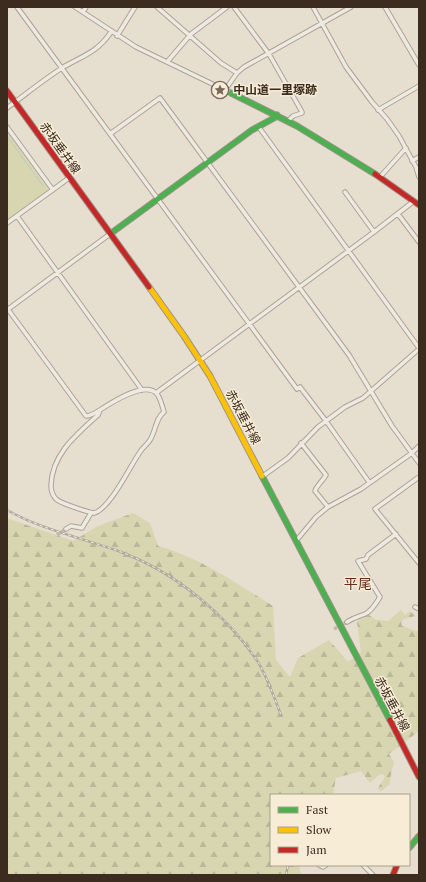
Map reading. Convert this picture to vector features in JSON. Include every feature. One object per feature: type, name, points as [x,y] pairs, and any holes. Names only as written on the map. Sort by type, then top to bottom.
[{"type":"main road","name":"赤坂垂井線","points":[[7,91],[184,336],[214,383],[419,777]]},
{"type":"main road","points":[[231,93],[288,121],[380,177],[417,203]]},
{"type":"main road","points":[[110,234],[258,126],[277,115]]},
{"type":"main road","points":[[410,847],[419,836]]},
{"type":"street","points":[[17,7],[297,389],[300,388],[369,482]]},
{"type":"street","points":[[75,7],[117,36],[231,93]]},
{"type":"street","points":[[83,12],[86,7]]},
{"type":"street","points":[[117,36],[135,7]]},
{"type":"street","points":[[157,7],[221,63],[237,73]]},
{"type":"street","points":[[167,62],[189,35],[227,7]]},
{"type":"street","points":[[234,7],[269,54],[302,112],[293,116],[288,121]]},
{"type":"street","points":[[313,7],[346,67],[378,110],[393,127],[406,148],[419,177]]},
{"type":"street","points":[[225,90],[237,73],[244,67],[351,7]]},
{"type":"street","points":[[385,7],[419,65]]},
{"type":"street","points":[[7,108],[62,68],[82,58],[103,43],[111,32]]},
{"type":"street","points":[[378,110],[419,86]]},
{"type":"street","points":[[110,134],[160,98],[358,368],[370,392],[392,426],[419,463]]},
{"type":"street","points":[[258,126],[419,348],[363,398],[345,408],[314,430],[288,458],[263,476]]},
{"type":"street","points":[[7,127],[53,190]]},
{"type":"street","points":[[380,177],[406,148]]},
{"type":"street","points":[[412,161],[419,157]]},
{"type":"street","points":[[7,223],[69,178]]},
{"type":"street","points":[[345,192],[374,232]]},
{"type":"street","points":[[156,393],[398,214],[417,203]]},
{"type":"street","points":[[398,214],[419,242]]},
{"type":"street","points":[[17,216],[142,390]]},
{"type":"street","points":[[100,410],[98,415],[71,441],[59,456],[52,481],[53,494],[57,500],[91,513],[98,512],[106,505],[130,470],[140,452],[150,441],[158,419],[164,412],[160,400],[156,393],[142,390],[136,391],[124,396],[100,410],[90,416],[86,416],[7,309],[110,234]]},
{"type":"street","points":[[301,443],[326,475],[321,484],[315,488],[315,491],[328,507]]},
{"type":"street","points":[[296,541],[316,517],[328,507],[360,489],[412,453],[419,446]]},
{"type":"street","points":[[419,477],[375,509],[419,563]]},
{"type":"street","points":[[66,529],[71,526],[82,528],[91,513]]},
{"type":"street","points":[[347,622],[356,616],[365,614],[371,610],[380,597],[358,560],[366,559],[368,555],[396,534]]},
{"type":"street","points":[[415,607],[419,609]]},
{"type":"street","points":[[363,866],[373,875]]},
{"type":"green space","points":[[7,131],[50,189],[7,221],[7,189],[9,187],[7,185]]},
{"type":"green space","points":[[133,513],[150,523],[158,546],[189,557],[203,564],[232,580],[273,606],[276,660],[290,677],[298,658],[329,640],[348,662],[361,652],[357,622],[360,618],[369,615],[377,620],[388,621],[401,610],[405,615],[410,611],[415,616],[404,619],[401,622],[402,626],[419,632],[419,731],[389,754],[394,762],[390,784],[380,792],[378,788],[385,777],[383,774],[379,775],[370,783],[361,771],[336,778],[333,794],[270,794],[270,866],[299,866],[301,875],[7,875],[7,518],[73,541],[98,526]]},
{"type":"waterway","points":[[7,136],[43,186]]},
{"type":"tunnel","points":[[57,535],[66,529]]},
{"type":"tunnel","points":[[334,629],[347,622]]},
{"type":"railway","points":[[7,510],[34,523],[107,547],[141,561],[161,571],[198,596],[230,627],[258,662],[268,681],[281,715]]},
{"type":"railway","points":[[286,875],[288,866]]},
{"type":"traffic: fast","points":[[231,93],[297,126],[375,174]]},
{"type":"traffic: fast","points":[[110,234],[252,130],[277,115]]},
{"type":"traffic: fast","points":[[262,476],[390,720]]},
{"type":"traffic: fast","points":[[410,847],[419,836]]},
{"type":"traffic: slow","points":[[149,287],[210,376],[262,476]]},
{"type":"traffic: jam","points":[[7,91],[149,287]]},
{"type":"traffic: jam","points":[[375,174],[419,205]]},
{"type":"traffic: jam","points":[[390,720],[419,777]]},
{"type":"traffic: jam","points":[[393,875],[397,866]]},
{"type":"place","name":"中山道一里塚跡","points":[[220,90]]},
{"type":"district","name":"平尾","points":[[358,584]]}]
